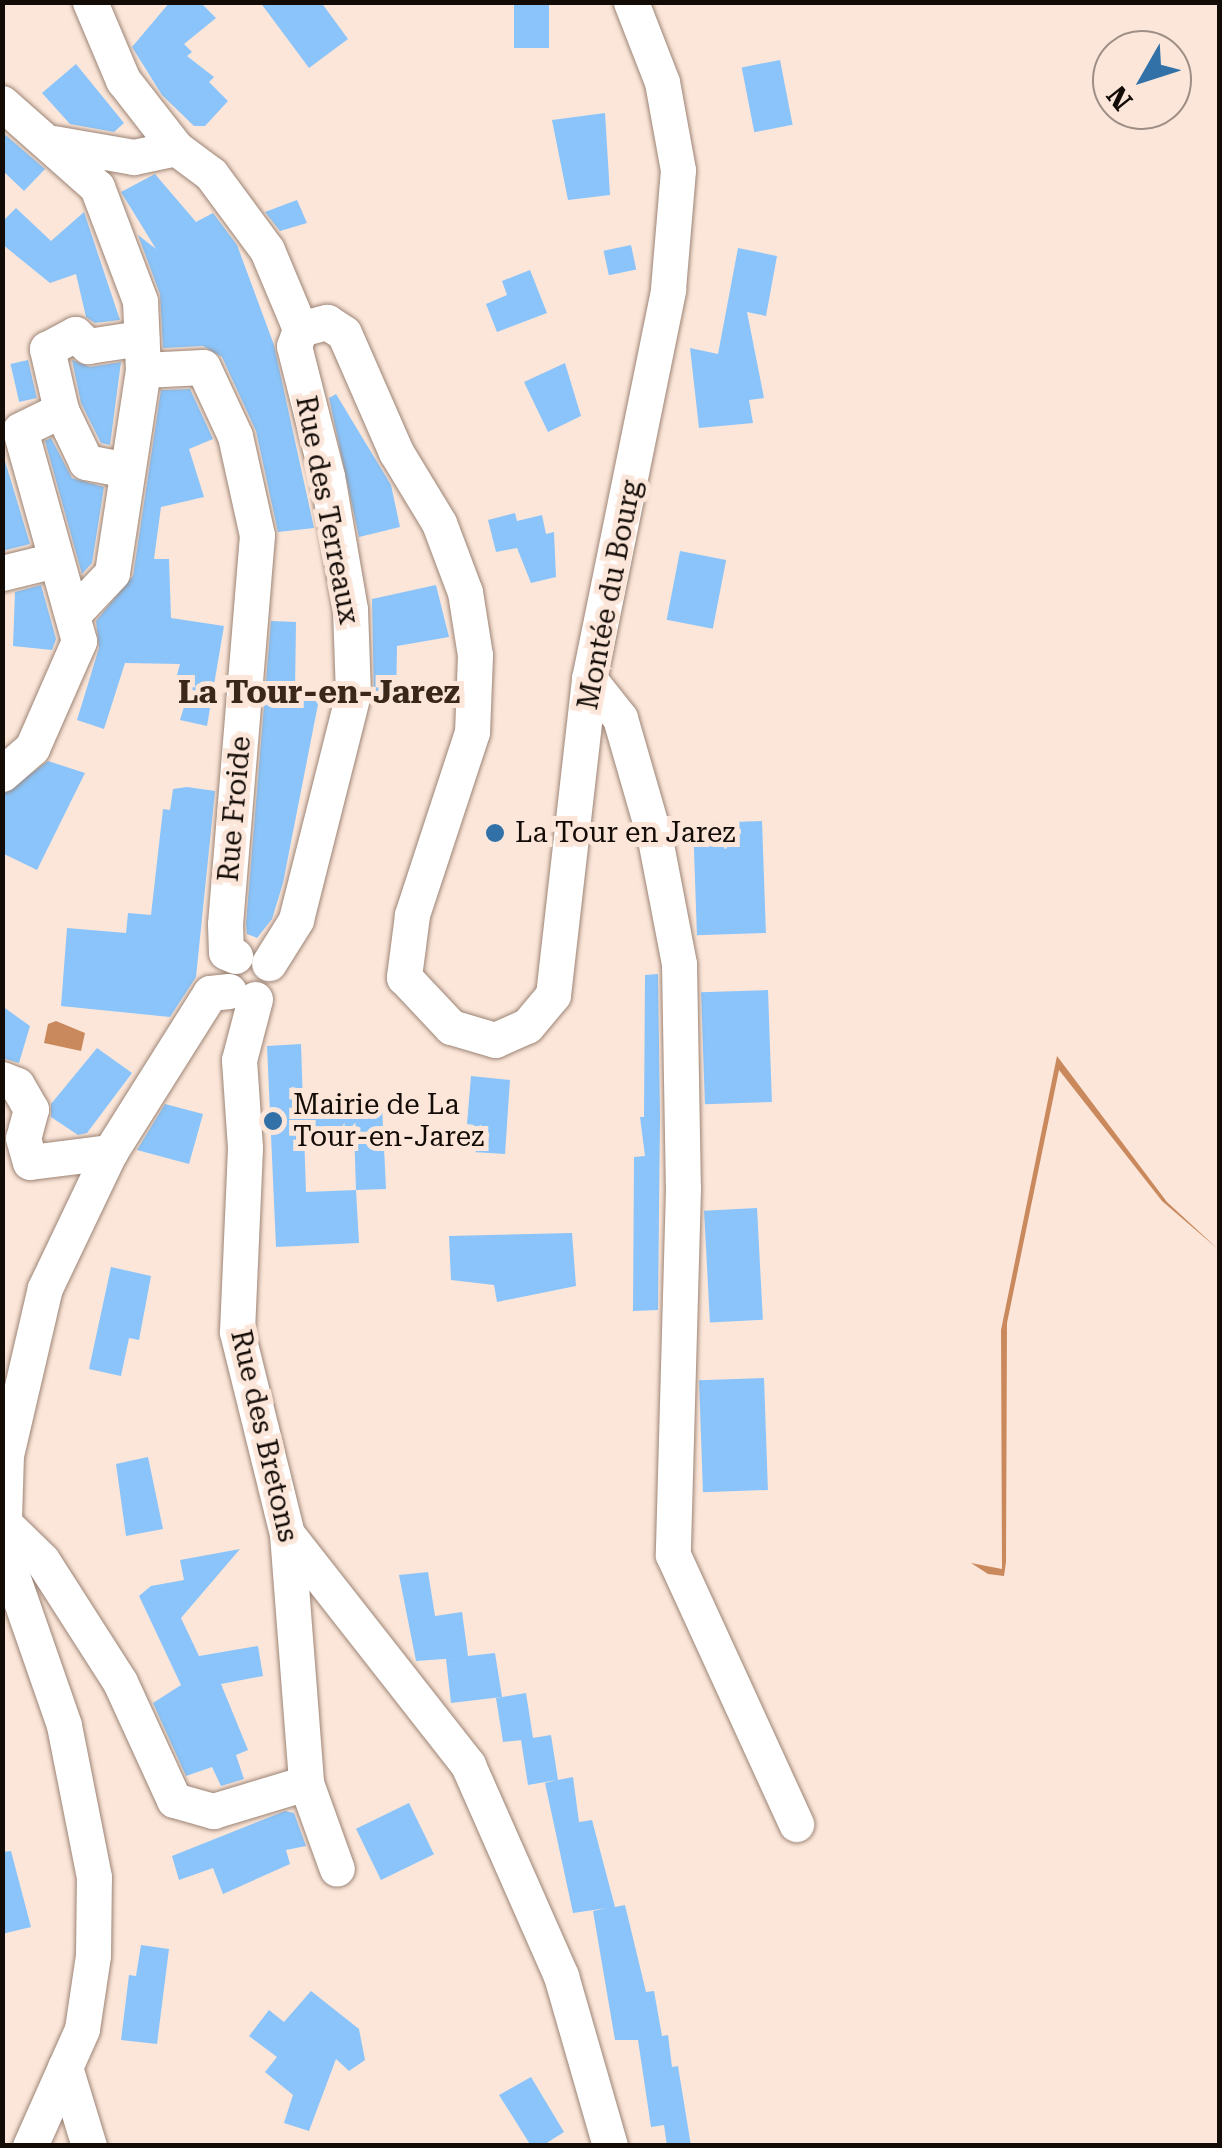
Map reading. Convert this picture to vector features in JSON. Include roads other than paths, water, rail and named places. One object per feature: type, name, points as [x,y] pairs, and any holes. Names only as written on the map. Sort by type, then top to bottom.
[{"type":"street","name":"Rue des Terreaux","points":[[90,2],[123,80],[176,148],[211,174],[267,250],[300,329],[294,346],[327,476],[350,609],[353,694],[296,920],[269,963]]},
{"type":"street","name":"Montée du Bourg","points":[[300,329],[327,322],[344,333],[396,452],[440,523],[465,592],[476,655],[472,732],[412,915],[404,977],[451,1028],[495,1040],[527,1026],[552,995],[588,679],[647,415],[668,289],[678,170],[662,82],[630,2]]},
{"type":"street","points":[[2,103],[53,143],[97,187],[140,301],[142,354],[112,573],[74,613]]},
{"type":"street","points":[[53,143],[134,157],[176,148]]},
{"type":"street","points":[[127,470],[86,462],[61,410],[47,350],[76,334],[88,346],[142,354]]},
{"type":"street","name":"Rue Froide","points":[[142,354],[204,367],[235,436],[257,535],[224,924],[226,952],[234,956]]},
{"type":"street","points":[[2,774],[32,748],[80,641],[20,430],[61,410]]},
{"type":"street","points":[[2,574],[55,560]]},
{"type":"street","points":[[588,679],[620,718],[655,839],[679,964],[683,1188],[673,1555],[796,1824]]},
{"type":"street","points":[[30,2146],[82,2029],[94,1955],[94,1877],[64,1725],[3,1550],[6,1455],[45,1288],[110,1152],[210,994],[242,995],[273,977],[269,963],[254,952],[234,956],[224,979],[242,995]]},
{"type":"street","name":"Rue des Bretons","points":[[242,995],[240,1060],[245,1148],[237,1332],[288,1534],[306,1783],[337,1869]]},
{"type":"street","points":[[2,1080],[17,1086],[31,1109],[23,1138],[30,1162],[110,1152]]},
{"type":"street","points":[[4,1523],[42,1560],[120,1682],[174,1800],[213,1812],[306,1783]]},
{"type":"street","points":[[288,1534],[468,1765],[561,1976],[610,2146]]},
{"type":"street","points":[[66,2067],[88,2146]]},
{"type":"place","name":"La Tour en Jarez","points":[[495,833]]},
{"type":"place","name":"Mairie de La Tour-en-Jarez","points":[[273,1121]]},
{"type":"district","name":"La Tour-en-Jarez","points":[[319,692]]}]
